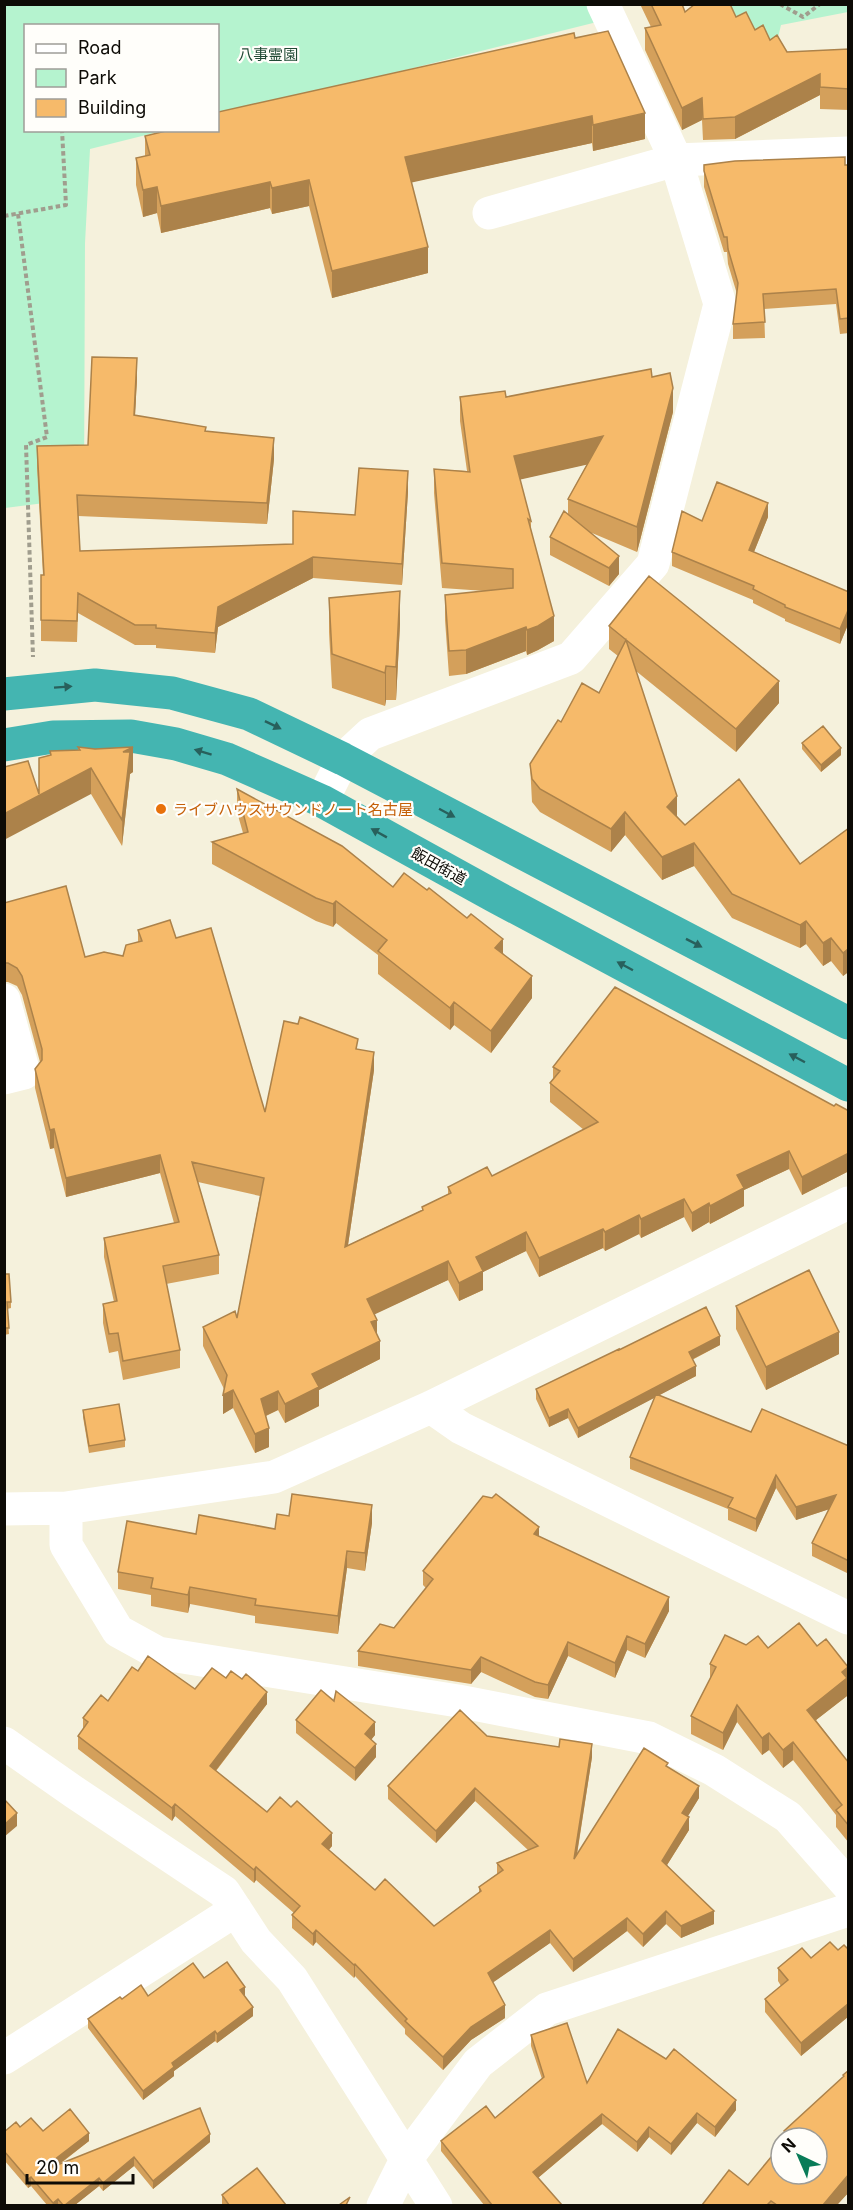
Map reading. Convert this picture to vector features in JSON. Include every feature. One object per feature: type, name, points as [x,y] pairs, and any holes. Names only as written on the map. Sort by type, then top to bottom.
[{"type":"highway","points":[[4,694],[95,685],[172,693],[249,714],[343,759],[849,1023]]},
{"type":"highway","name":"飯田街道","points":[[4,745],[53,737],[131,736],[176,744],[227,759],[322,801],[496,897],[849,1085]]},
{"type":"street","points":[[322,801],[343,759],[370,734],[571,658],[653,564],[720,304],[676,160],[603,4]]},
{"type":"street","points":[[489,213],[676,160],[849,153]]},
{"type":"street","points":[[4,1000],[24,1073],[4,1078]]},
{"type":"street","points":[[4,1509],[66,1508],[274,1477],[431,1407],[849,1203]]},
{"type":"street","points":[[431,1407],[461,1428],[849,1618]]},
{"type":"street","points":[[66,1508],[66,1545],[118,1631],[158,1653],[458,1701],[649,1738],[714,1770],[788,1818],[849,1886]]},
{"type":"street","points":[[4,1743],[224,1892],[256,1941],[292,1979],[436,2205]]},
{"type":"street","points":[[4,2058],[236,1910]]},
{"type":"street","points":[[383,2205],[407,2158],[478,2063],[547,2009],[849,1910]]},
{"type":"path","points":[[780,4],[803,16],[820,4]]},
{"type":"path","points":[[4,216],[66,205],[62,132]]},
{"type":"path","points":[[18,214],[47,437],[26,445],[33,661]]},
{"type":"green space","name":"八事霊園","points":[[597,4],[605,20],[219,117],[219,24],[24,24],[24,132],[158,132],[90,149],[85,243],[84,498],[5,508],[4,5]]},
{"type":"green space","points":[[702,5],[848,5],[848,12],[781,25],[776,46]]},
{"type":"building","points":[[651,4],[682,4],[685,12],[695,4],[730,4],[736,17],[746,12],[755,30],[763,25],[770,40],[777,35],[787,52],[849,49],[849,89],[820,87],[820,74],[735,117],[703,119],[702,98],[682,108],[645,28],[661,25]]},
{"type":"building","points":[[608,31],[645,113],[593,125],[592,116],[405,157],[428,247],[332,271],[309,180],[272,188],[270,182],[161,206],[157,187],[143,190],[136,158],[150,155],[145,136],[162,132],[219,132],[219,112],[574,33],[575,38]]},
{"type":"building","points":[[845,157],[845,165],[849,165],[849,318],[840,319],[836,289],[763,294],[765,322],[733,324],[738,283],[728,249],[727,237],[724,237],[704,165],[735,161]]},
{"type":"building","points":[[92,357],[137,358],[134,415],[206,427],[205,431],[274,438],[267,503],[77,495],[80,551],[293,544],[293,511],[355,515],[359,468],[408,471],[402,564],[313,557],[218,607],[215,633],[156,628],[156,625],[135,625],[78,593],[77,621],[41,620],[41,575],[44,575],[37,446],[88,445]]},
{"type":"building","points":[[651,369],[652,377],[670,373],[673,388],[637,527],[568,499],[603,436],[514,456],[554,616],[527,630],[526,627],[466,650],[449,651],[445,595],[513,588],[513,569],[442,563],[434,469],[470,472],[460,397],[505,391],[506,397]]},
{"type":"building","points":[[717,482],[768,503],[749,550],[849,592],[849,608],[840,629],[785,607],[753,589],[754,586],[672,552],[682,511],[702,521]]},
{"type":"building","points":[[564,511],[619,556],[609,568],[550,537]]},
{"type":"building","points":[[649,576],[779,681],[736,729],[609,626]]},
{"type":"building","points":[[400,591],[396,667],[386,666],[385,673],[332,654],[329,598]]},
{"type":"building","points":[[626,640],[677,796],[667,807],[685,825],[739,779],[800,864],[849,828],[849,951],[843,953],[831,938],[823,943],[806,921],[800,925],[732,894],[694,843],[662,857],[625,812],[611,829],[540,789],[532,779],[530,764],[558,720],[561,722],[582,683],[599,693]]},
{"type":"building","points":[[823,726],[841,748],[821,765],[802,743]]},
{"type":"building","points":[[78,747],[95,749],[133,747],[123,752],[130,752],[122,820],[91,768],[4,814],[4,767],[28,761],[39,794],[39,758],[51,755],[50,751],[80,750]]},
{"type":"building","points":[[237,789],[342,846],[393,887],[404,873],[427,890],[429,888],[467,918],[471,914],[503,939],[495,948],[532,976],[491,1031],[454,1002],[450,1008],[378,951],[387,940],[336,901],[333,904],[316,898],[212,842],[248,832]]},
{"type":"building","points":[[66,886],[85,957],[104,952],[123,956],[126,945],[142,941],[138,930],[170,920],[176,938],[211,928],[265,1112],[284,1021],[298,1024],[300,1017],[358,1039],[356,1049],[374,1052],[345,1247],[423,1210],[422,1207],[451,1193],[448,1187],[487,1167],[492,1176],[598,1122],[550,1083],[560,1071],[553,1067],[615,987],[834,1106],[836,1104],[849,1111],[849,1153],[802,1177],[789,1151],[737,1175],[744,1188],[692,1213],[684,1199],[641,1219],[639,1215],[605,1232],[603,1229],[539,1258],[526,1232],[476,1257],[483,1271],[459,1283],[448,1261],[367,1299],[377,1320],[371,1322],[380,1341],[312,1374],[319,1387],[285,1404],[278,1391],[261,1399],[269,1428],[255,1434],[233,1390],[223,1395],[227,1375],[203,1327],[235,1311],[237,1318],[264,1178],[192,1162],[219,1255],[163,1266],[180,1350],[123,1361],[118,1333],[109,1334],[103,1304],[117,1301],[104,1238],[179,1222],[160,1155],[66,1178],[54,1129],[50,1130],[35,1069],[42,1060],[42,1049],[22,976],[17,968],[4,963],[4,903]]},
{"type":"building","points":[[809,1270],[839,1332],[766,1367],[736,1306]]},
{"type":"building","points":[[4,1274],[9,1274],[11,1302],[7,1302],[9,1328],[4,1328]]},
{"type":"building","points":[[706,1307],[720,1336],[689,1352],[696,1366],[578,1428],[568,1409],[549,1418],[536,1389]]},
{"type":"building","points":[[656,1394],[751,1432],[762,1409],[849,1446],[849,1561],[812,1543],[836,1495],[796,1507],[776,1475],[756,1519],[728,1507],[733,1498],[630,1457]]},
{"type":"building","points":[[119,1404],[125,1440],[89,1446],[83,1410]]},
{"type":"building","points":[[292,1494],[372,1505],[365,1553],[347,1551],[338,1616],[255,1605],[256,1599],[190,1587],[188,1595],[151,1588],[153,1578],[118,1572],[127,1521],[196,1534],[199,1515],[275,1529],[277,1514],[289,1516]]},
{"type":"building","points":[[496,1494],[539,1527],[534,1534],[669,1597],[645,1644],[627,1636],[615,1663],[568,1642],[548,1685],[535,1682],[481,1657],[471,1670],[358,1651],[380,1624],[394,1628],[433,1579],[423,1571],[483,1496],[492,1498]]},
{"type":"building","points":[[799,1623],[817,1646],[826,1639],[848,1667],[842,1672],[847,1678],[807,1710],[849,1763],[849,1826],[836,1810],[842,1805],[793,1742],[783,1750],[769,1733],[762,1738],[737,1705],[723,1733],[691,1716],[716,1667],[710,1664],[725,1635],[746,1645],[758,1636],[768,1648]]},
{"type":"building","points":[[148,1656],[195,1689],[212,1668],[226,1678],[231,1671],[242,1679],[246,1674],[267,1692],[210,1766],[267,1812],[280,1797],[291,1807],[297,1801],[332,1833],[322,1844],[375,1890],[385,1879],[434,1926],[481,1891],[479,1887],[503,1870],[497,1863],[538,1846],[475,1788],[436,1831],[388,1786],[460,1710],[487,1736],[559,1747],[560,1739],[592,1744],[574,1859],[644,1748],[668,1763],[666,1766],[699,1786],[682,1813],[689,1817],[662,1861],[714,1911],[681,1926],[666,1911],[643,1934],[627,1918],[573,1959],[550,1930],[488,1973],[505,2005],[471,2027],[443,2057],[405,2021],[407,2019],[355,1964],[316,1930],[313,1934],[292,1915],[300,1906],[256,1867],[254,1870],[175,1804],[172,1808],[78,1736],[88,1722],[83,1718],[101,1695],[108,1701],[132,1667],[138,1671]]},
{"type":"building","points":[[321,1690],[334,1701],[336,1691],[375,1722],[365,1734],[376,1744],[355,1768],[296,1720]]},
{"type":"building","points":[[4,1799],[17,1813],[4,1825]]},
{"type":"building","points":[[830,1942],[838,1950],[844,1945],[849,1950],[849,2003],[801,2043],[765,1999],[788,1980],[778,1968],[802,1948],[811,1958]]},
{"type":"building","points":[[227,1962],[245,1987],[240,1990],[253,2007],[217,2034],[215,2031],[172,2063],[174,2067],[143,2091],[88,2019],[141,1985],[148,1996],[193,1963],[204,1978]]},
{"type":"building","points":[[567,2023],[587,2083],[618,2029],[666,2059],[674,2049],[736,2100],[715,2127],[697,2113],[671,2144],[649,2127],[637,2142],[602,2114],[533,2172],[562,2205],[492,2205],[441,2141],[486,2106],[495,2118],[544,2077],[531,2035]]},
{"type":"building","points":[[849,2070],[849,2174],[823,2205],[777,2205],[771,2201],[767,2205],[702,2205],[729,2170],[748,2185],[769,2160],[769,2186],[829,2186],[829,2126],[789,2126]]},
{"type":"building","points":[[200,2108],[210,2134],[153,2181],[134,2157],[103,2183],[99,2178],[65,2205],[58,2199],[53,2203],[31,2177],[28,2179],[4,2151],[4,2132],[16,2122],[20,2127],[31,2118],[43,2131],[70,2109],[89,2133],[37,2173]]},
{"type":"building","points":[[257,2168],[286,2205],[229,2205],[222,2195]]},
{"type":"building","points":[[350,2197],[346,2205],[339,2205]]},
{"type":"place","name":"ライブハウスサウンドノート名古屋","points":[[161,809]]}]
